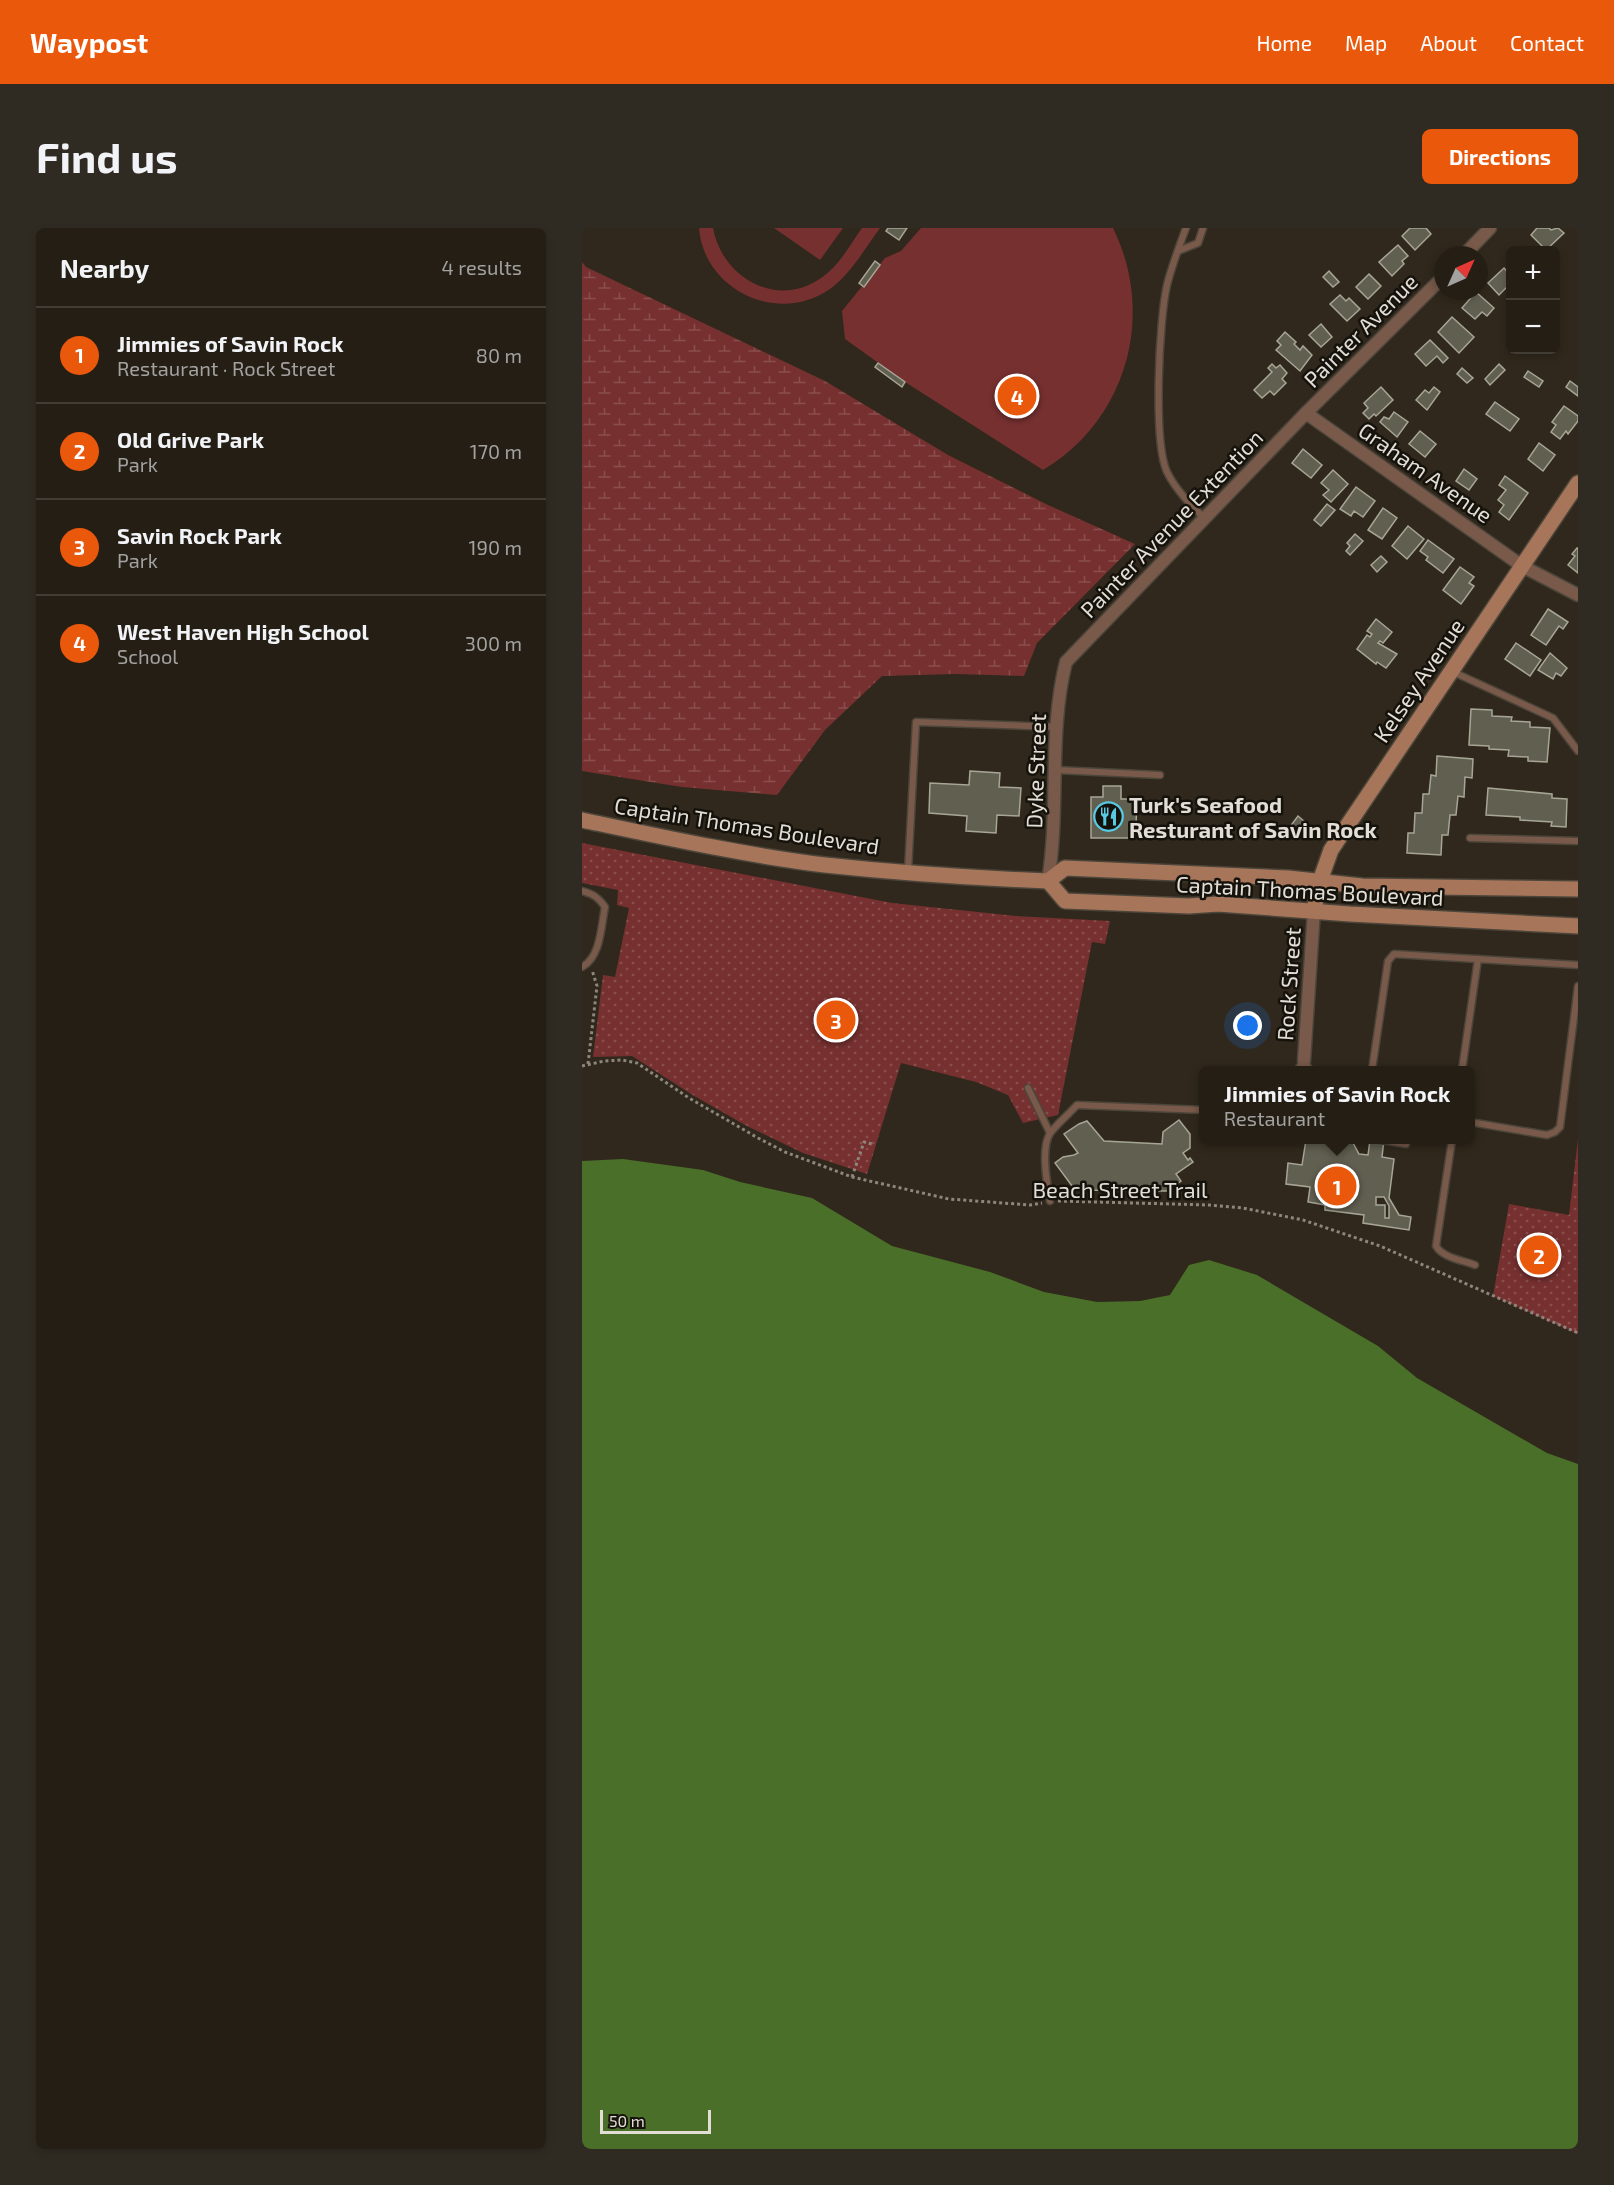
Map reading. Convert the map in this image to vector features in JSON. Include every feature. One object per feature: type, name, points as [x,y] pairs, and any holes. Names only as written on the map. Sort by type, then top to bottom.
[{"type":"main road","name":"Kelsey Avenue","points":[[1314,910],[1330,850],[1578,483]]},
{"type":"main road","name":"Captain Thomas Boulevard","points":[[582,820],[824,865],[908,872],[1048,881],[1065,868],[1288,878],[1362,886],[1578,889]]},
{"type":"main road","name":"Captain Thomas Boulevard","points":[[1048,881],[1065,901],[1189,906],[1218,904],[1578,926]]},
{"type":"street","points":[[1473,246],[1490,228]]},
{"type":"street","name":"Painter Avenue","points":[[1306,413],[1434,285]]},
{"type":"street","name":"Painter Avenue Extention","points":[[1066,662],[1306,413]]},
{"type":"street","name":"Graham Avenue","points":[[1306,413],[1521,566],[1578,595]]},
{"type":"street","name":"Dyke Street","points":[[1048,881],[1053,853],[1059,692],[1066,662]]},
{"type":"street","name":"Rock Street","points":[[1304,1066],[1314,910]]},
{"type":"lane","points":[[1186,228],[1167,286],[1163,325],[1159,438],[1166,470],[1177,489],[1205,519]]},
{"type":"lane","points":[[1178,251],[1198,243],[1203,228]]},
{"type":"lane","points":[[1451,671],[1553,718],[1578,751]]},
{"type":"lane","points":[[908,872],[916,722],[1057,727]]},
{"type":"lane","points":[[1056,770],[1160,775]]},
{"type":"lane","points":[[1470,838],[1578,841]]},
{"type":"lane","points":[[582,891],[599,898],[605,907],[595,956],[582,967]]},
{"type":"lane","points":[[1373,1066],[1389,957],[1394,954],[1578,964]]},
{"type":"lane","points":[[1463,1066],[1478,959]]},
{"type":"lane","points":[[1475,1123],[1547,1135],[1560,1127],[1578,986]]},
{"type":"lane","points":[[1028,1088],[1050,1133]]},
{"type":"lane","points":[[1050,1201],[1046,1141],[1050,1133],[1077,1105],[1199,1110]]},
{"type":"lane","points":[[1451,1144],[1436,1246],[1446,1255],[1475,1265]]},
{"type":"path","points":[[588,1064],[597,986],[589,963]]},
{"type":"path","name":"Beach Street Trail","points":[[582,1066],[604,1061],[629,1061],[649,1069],[689,1098],[785,1152],[852,1177],[959,1200],[1030,1205],[1050,1201],[1209,1205],[1253,1210],[1303,1220],[1380,1246],[1578,1333]]},
{"type":"path","points":[[852,1177],[864,1142],[872,1144]]},
{"type":"green space","points":[[699,228],[713,228],[718,246],[727,261],[740,274],[770,289],[787,290],[804,287],[821,278],[844,255],[862,228],[880,228],[838,283],[810,299],[789,304],[767,302],[747,296],[729,284],[714,269],[704,250]]},
{"type":"green space","points":[[774,228],[843,228],[820,260]]},
{"type":"green space","points":[[921,228],[1113,228],[1126,261],[1132,295],[1132,330],[1126,363],[1113,394],[1095,423],[1072,449],[1043,470],[905,382],[845,339],[842,311],[885,258],[901,251]]},
{"type":"green space","points":[[582,262],[586,267],[825,381],[948,455],[1048,505],[1135,544],[1037,643],[1024,676],[955,674],[882,676],[825,730],[777,795],[682,787],[582,771]]},
{"type":"green space","points":[[582,843],[892,903],[1016,916],[1110,921],[1105,944],[1092,942],[1058,1115],[1023,1123],[1008,1095],[976,1082],[901,1063],[867,1174],[803,1153],[745,1125],[632,1056],[593,1057],[603,975],[615,977],[629,908],[617,905],[618,890],[582,883]]},
{"type":"green space","points":[[1578,1139],[1578,1334],[1493,1296],[1509,1204],[1569,1215]]},
{"type":"shaded area","points":[[623,1159],[703,1170],[740,1182],[812,1198],[892,1246],[990,1272],[1044,1292],[1097,1302],[1140,1301],[1170,1295],[1189,1265],[1209,1260],[1257,1275],[1378,1346],[1417,1378],[1547,1453],[1578,1464],[1578,2149],[582,2149],[582,1161]]},
{"type":"building","points":[[888,228],[907,228],[899,240],[886,231]]},
{"type":"building","points":[[1410,228],[1426,228],[1431,234],[1415,250],[1402,236]]},
{"type":"building","points":[[1537,228],[1551,230],[1558,228],[1564,233],[1550,246],[1542,246],[1531,235]]},
{"type":"building","points":[[1398,245],[1408,256],[1402,261],[1404,264],[1392,276],[1379,262]]},
{"type":"building","points":[[875,261],[880,265],[864,287],[859,283]]},
{"type":"building","points":[[1504,268],[1506,270],[1506,288],[1499,295],[1488,283]]},
{"type":"building","points":[[1329,271],[1339,282],[1333,287],[1323,277]]},
{"type":"building","points":[[1369,274],[1381,286],[1368,299],[1356,287]]},
{"type":"building","points":[[1340,295],[1346,301],[1349,298],[1360,309],[1347,321],[1330,304]]},
{"type":"building","points":[[1469,300],[1485,300],[1494,308],[1487,316],[1482,312],[1475,319],[1462,308]]},
{"type":"building","points":[[1452,317],[1474,337],[1459,353],[1438,332]]},
{"type":"building","points":[[1321,324],[1332,337],[1321,347],[1309,335]]},
{"type":"building","points":[[1285,332],[1296,342],[1294,344],[1300,350],[1303,346],[1312,355],[1300,371],[1276,350],[1281,345],[1277,341]]},
{"type":"building","points":[[1430,340],[1448,358],[1443,363],[1437,356],[1426,366],[1415,354]]},
{"type":"building","points":[[878,363],[905,382],[902,387],[875,367]]},
{"type":"building","points":[[1272,364],[1276,368],[1280,365],[1287,373],[1282,379],[1286,383],[1274,395],[1270,391],[1262,398],[1254,390],[1272,372],[1268,368]]},
{"type":"building","points":[[1499,364],[1505,370],[1490,385],[1485,379]]},
{"type":"building","points":[[1462,368],[1473,378],[1467,383],[1457,374]]},
{"type":"building","points":[[1528,371],[1543,381],[1539,387],[1524,377]]},
{"type":"building","points":[[1570,381],[1578,387],[1578,396],[1566,387]]},
{"type":"building","points":[[1381,387],[1393,400],[1376,416],[1374,414],[1369,419],[1363,413],[1368,408],[1364,403]]},
{"type":"building","points":[[1434,387],[1440,392],[1427,410],[1416,400],[1425,390],[1429,393]]},
{"type":"building","points":[[1495,402],[1519,419],[1510,431],[1486,414]]},
{"type":"building","points":[[1564,406],[1578,416],[1578,421],[1568,434],[1566,431],[1560,439],[1551,432],[1556,425],[1552,422]]},
{"type":"building","points":[[1394,412],[1408,422],[1397,437],[1380,422],[1384,417],[1389,419]]},
{"type":"building","points":[[1420,431],[1436,444],[1425,457],[1409,444]]},
{"type":"building","points":[[1539,443],[1555,455],[1543,471],[1528,459]]},
{"type":"building","points":[[1303,449],[1322,465],[1311,478],[1292,463]]},
{"type":"building","points":[[1464,469],[1477,479],[1469,490],[1456,481]]},
{"type":"building","points":[[1333,470],[1348,484],[1331,502],[1323,495],[1329,490],[1321,483]]},
{"type":"building","points":[[1505,476],[1528,493],[1509,520],[1499,512],[1504,505],[1498,500],[1506,490],[1499,485]]},
{"type":"building","points":[[1356,487],[1375,501],[1363,517],[1354,511],[1351,516],[1340,509]]},
{"type":"building","points":[[1327,504],[1335,510],[1321,526],[1314,520]]},
{"type":"building","points":[[1383,508],[1397,518],[1382,539],[1368,530]]},
{"type":"building","points":[[1408,526],[1424,539],[1407,559],[1392,546]]},
{"type":"building","points":[[1355,534],[1363,541],[1350,555],[1346,551],[1350,546],[1347,543]]},
{"type":"building","points":[[1428,540],[1454,559],[1443,573],[1426,560],[1428,557],[1420,551]]},
{"type":"building","points":[[1577,548],[1578,573],[1568,565],[1575,556],[1572,554]]},
{"type":"building","points":[[1381,556],[1387,562],[1377,572],[1371,565]]},
{"type":"building","points":[[1460,567],[1474,577],[1469,583],[1474,586],[1461,604],[1443,590]]},
{"type":"building","points":[[1548,609],[1568,622],[1563,629],[1559,626],[1546,645],[1531,635]]},
{"type":"building","points":[[1376,619],[1392,632],[1383,643],[1380,641],[1378,643],[1397,654],[1386,668],[1377,662],[1376,664],[1357,649],[1367,635],[1370,637],[1372,634],[1367,631]]},
{"type":"building","points":[[1516,643],[1541,660],[1530,676],[1505,659]]},
{"type":"building","points":[[1550,653],[1567,668],[1561,676],[1556,673],[1553,679],[1538,670]]},
{"type":"building","points":[[1471,709],[1492,710],[1492,716],[1512,717],[1511,721],[1530,722],[1530,727],[1550,728],[1547,762],[1528,761],[1528,757],[1508,756],[1509,750],[1469,745]]},
{"type":"building","points":[[1437,756],[1473,759],[1472,778],[1465,777],[1464,797],[1458,796],[1456,815],[1450,815],[1448,835],[1442,835],[1441,855],[1407,853],[1408,833],[1414,833],[1415,813],[1422,813],[1423,794],[1429,794],[1431,775],[1436,776]]},
{"type":"building","points":[[970,771],[1000,773],[999,787],[1021,788],[1019,816],[997,815],[996,833],[966,831],[967,816],[929,813],[930,783],[969,785]]},
{"type":"building","points":[[1103,786],[1121,786],[1121,799],[1137,799],[1136,827],[1130,827],[1130,838],[1091,838],[1091,797],[1103,797]]},
{"type":"building","points":[[1488,788],[1552,794],[1552,798],[1567,799],[1566,827],[1551,826],[1552,822],[1520,820],[1520,817],[1486,815]]},
{"type":"building","points":[[1298,816],[1305,822],[1297,833],[1289,828]]},
{"type":"building","points":[[1179,1120],[1190,1134],[1190,1148],[1183,1153],[1188,1160],[1190,1158],[1193,1162],[1176,1174],[1181,1181],[1167,1191],[1075,1190],[1055,1163],[1063,1157],[1078,1153],[1064,1134],[1087,1121],[1104,1141],[1162,1144],[1163,1132]]},
{"type":"building","points":[[1305,1144],[1354,1144],[1359,1154],[1368,1155],[1369,1144],[1384,1144],[1382,1157],[1394,1159],[1389,1198],[1399,1215],[1411,1217],[1409,1230],[1363,1223],[1364,1215],[1325,1210],[1325,1205],[1308,1202],[1310,1187],[1286,1184],[1288,1163],[1302,1165]],"holes":[[[1376,1197],[1384,1197],[1389,1206],[1389,1218],[1385,1218],[1385,1205],[1376,1205]]]},
{"type":"place","name":"West Haven High School","points":[[1017,396]]},
{"type":"place","name":"Turk's Seafood Resturant of Savin Rock","points":[[1108,817]]},
{"type":"place","name":"Savin Rock Park","points":[[836,1020]]},
{"type":"place","name":"Jimmies of Savin Rock","points":[[1337,1186]]},
{"type":"place","name":"Old Grive Park","points":[[1539,1255]]}]
